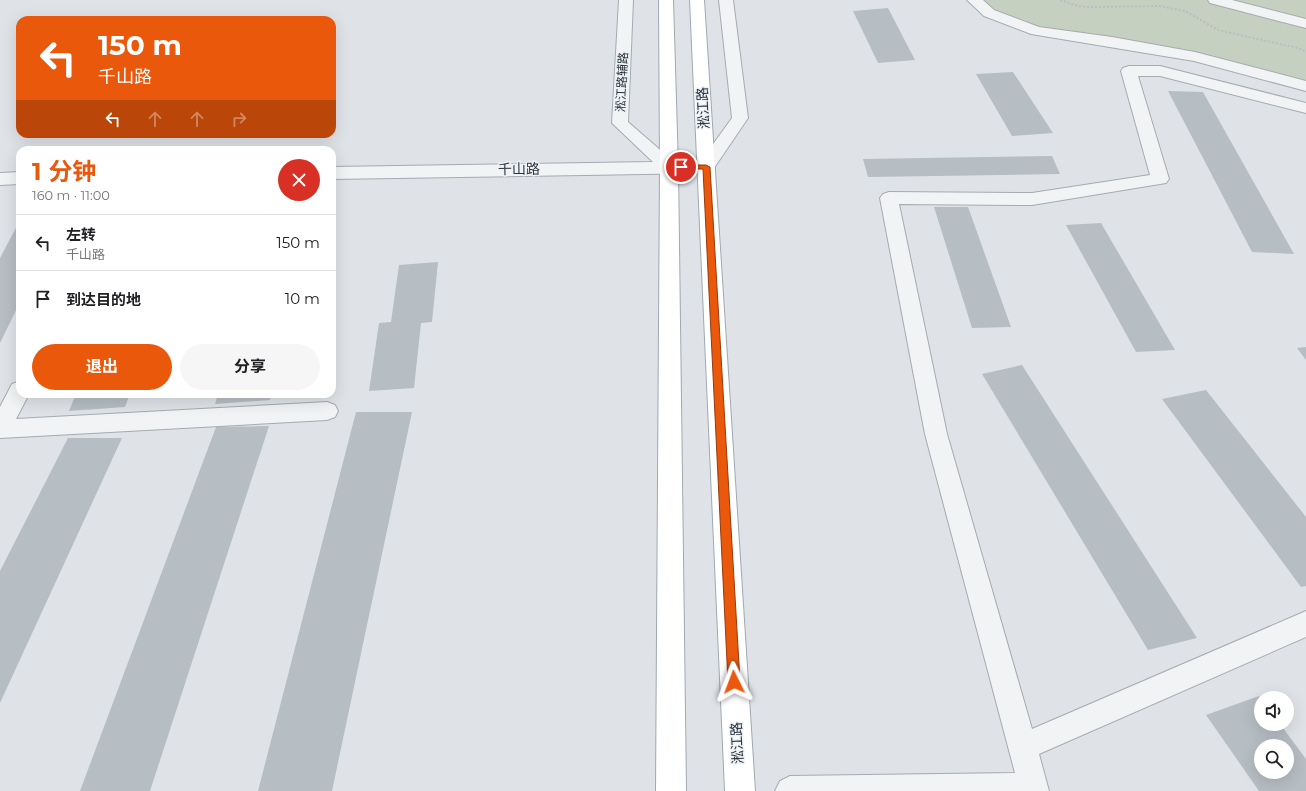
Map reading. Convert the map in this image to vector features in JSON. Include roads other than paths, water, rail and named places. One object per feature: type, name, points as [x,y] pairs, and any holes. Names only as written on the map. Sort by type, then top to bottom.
[{"type":"main road","points":[[666,0],[669,167],[671,791]]},
{"type":"main road","name":"淞江路","points":[[697,0],[740,791]]},
{"type":"street","name":"淞江路辅路","points":[[626,0],[620,123],[669,167]]},
{"type":"street","points":[[706,167],[740,118],[726,0]]},
{"type":"street","points":[[974,0],[989,13],[1036,31],[1112,42],[1195,57],[1306,86]]},
{"type":"street","points":[[1215,0],[1306,24]]},
{"type":"street","points":[[790,791],[1034,789],[936,434],[888,198],[1032,199],[1160,179],[1129,71],[1160,71],[1306,108]]},
{"type":"street","name":"千山路","points":[[336,173],[706,167]]},
{"type":"street","points":[[0,179],[16,178]]},
{"type":"street","points":[[0,429],[16,398]]},
{"type":"street","points":[[0,429],[327,411]]},
{"type":"street","points":[[1023,747],[1306,624]]}]
